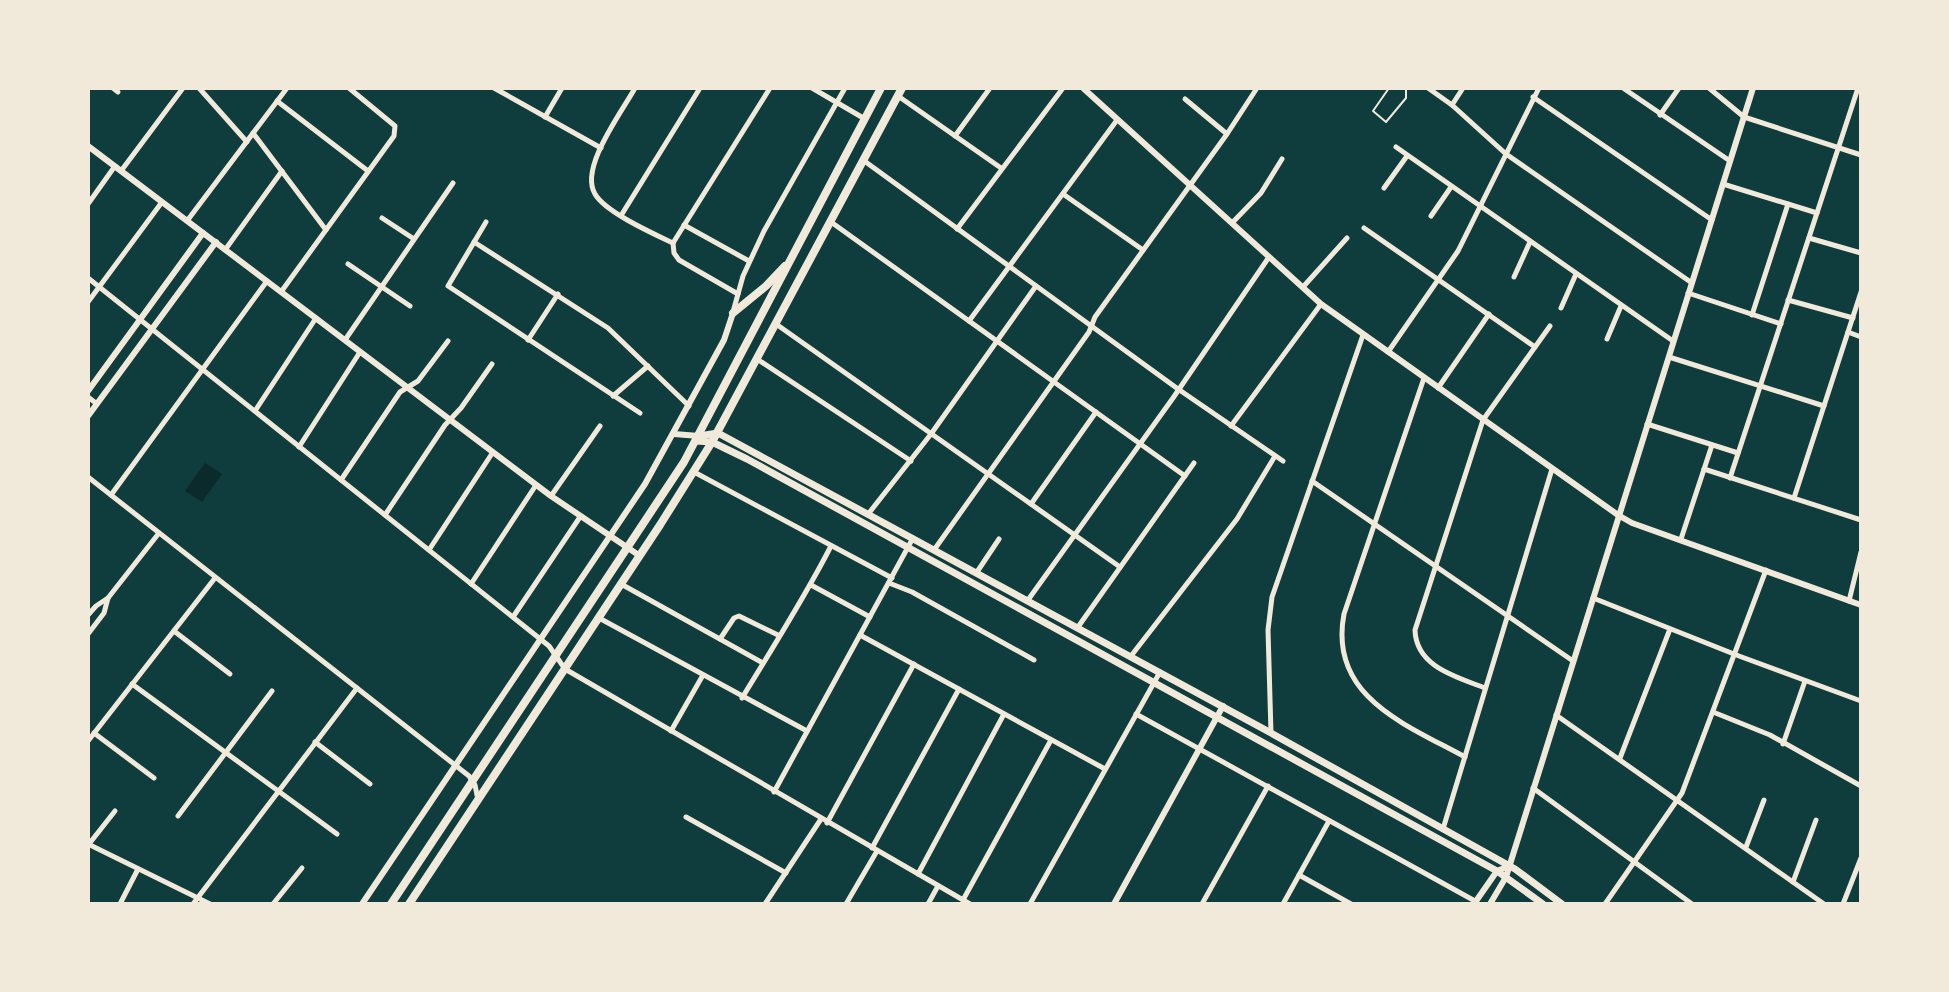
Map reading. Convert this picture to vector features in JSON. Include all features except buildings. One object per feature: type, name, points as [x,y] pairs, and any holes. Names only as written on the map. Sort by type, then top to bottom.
[{"type":"main road","points":[[391,904],[698,439],[881,88]]},
{"type":"main road","points":[[409,904],[718,433],[900,92]]},
{"type":"main road","points":[[733,313],[766,286],[793,257]]},
{"type":"main road","points":[[698,439],[718,433],[869,513],[1509,866],[1562,904]]},
{"type":"main road","points":[[698,439],[712,442],[1218,716],[1497,871],[1543,904]]},
{"type":"street","points":[[88,204],[183,88]]},
{"type":"street","points":[[199,88],[247,142]]},
{"type":"street","points":[[187,221],[287,88]]},
{"type":"street","points":[[281,292],[394,136],[395,126],[349,88]]},
{"type":"street","points":[[494,88],[601,148]]},
{"type":"street","points":[[545,117],[562,88]]},
{"type":"street","points":[[635,88],[601,148],[592,170],[592,189],[602,203],[673,243]]},
{"type":"street","points":[[622,214],[700,88]]},
{"type":"street","points":[[738,294],[679,260],[673,243],[770,88]]},
{"type":"street","points":[[812,88],[865,119]]},
{"type":"street","points":[[362,904],[651,474],[724,340],[749,261],[764,231],[845,88]]},
{"type":"street","points":[[955,136],[990,88]]},
{"type":"street","points":[[957,229],[1063,88]]},
{"type":"street","points":[[1083,88],[1321,304],[1618,515],[1632,523],[1861,605]]},
{"type":"street","points":[[934,550],[1257,88]]},
{"type":"street","points":[[1428,88],[1452,105],[1506,154],[1692,283]]},
{"type":"street","points":[[1452,105],[1463,88]]},
{"type":"street","points":[[1388,352],[1458,251],[1539,88]]},
{"type":"street","points":[[1623,88],[1730,161]]},
{"type":"street","points":[[1660,115],[1679,88]]},
{"type":"street","points":[[1709,88],[1744,117],[1861,155]]},
{"type":"street","points":[[1490,904],[1506,877],[1753,88]]},
{"type":"street","points":[[1730,478],[1858,88]]},
{"type":"street","points":[[900,92],[1001,168]]},
{"type":"street","points":[[1533,97],[1712,220]]},
{"type":"street","points":[[1185,99],[1227,134]]},
{"type":"street","points":[[277,101],[368,171]]},
{"type":"street","points":[[969,321],[1117,120]]},
{"type":"street","points":[[253,133],[326,230]]},
{"type":"street","points":[[88,146],[536,485],[640,556]]},
{"type":"street","points":[[1396,147],[1673,341]]},
{"type":"street","points":[[1384,188],[1407,156]]},
{"type":"street","points":[[1232,223],[1261,193],[1282,159]]},
{"type":"street","points":[[863,160],[1178,389],[1283,461]]},
{"type":"street","points":[[225,250],[282,171]]},
{"type":"street","points":[[345,340],[453,183]]},
{"type":"street","points":[[1723,184],[1817,213]]},
{"type":"street","points":[[1431,216],[1451,187]]},
{"type":"street","points":[[1063,194],[1143,250]]},
{"type":"street","points":[[88,302],[162,202]]},
{"type":"street","points":[[1752,315],[1788,204]]},
{"type":"street","points":[[382,218],[414,239]]},
{"type":"street","points":[[486,222],[448,286],[640,413]]},
{"type":"street","points":[[831,222],[1185,476]]},
{"type":"street","points":[[684,225],[749,261]]},
{"type":"street","points":[[1364,228],[1535,347]]},
{"type":"street","points":[[97,404],[88,394],[203,233]]},
{"type":"street","points":[[1303,287],[1347,238]]},
{"type":"street","points":[[1809,238],[1861,253]]},
{"type":"street","points":[[88,416],[216,242]]},
{"type":"street","points":[[474,242],[608,328],[689,406]]},
{"type":"street","points":[[1514,277],[1530,242]]},
{"type":"street","points":[[1028,600],[1269,257]]},
{"type":"street","points":[[348,264],[410,306]]},
{"type":"street","points":[[1561,308],[1576,274]]},
{"type":"street","points":[[88,278],[542,640],[557,654],[565,669],[970,904]]},
{"type":"street","points":[[111,495],[267,281]]},
{"type":"street","points":[[869,513],[931,434],[1036,286]]},
{"type":"street","points":[[1794,498],[1861,292]]},
{"type":"street","points":[[1688,293],[1781,324]]},
{"type":"street","points":[[528,340],[558,294]]},
{"type":"street","points":[[1788,300],[1853,318]]},
{"type":"street","points":[[1231,426],[1321,304]]},
{"type":"street","points":[[1607,339],[1621,306]]},
{"type":"street","points":[[1438,388],[1489,314]]},
{"type":"street","points":[[255,411],[316,318]]},
{"type":"street","points":[[776,324],[1120,567]]},
{"type":"street","points":[[1485,688],[1426,660],[1415,642],[1415,630],[1483,420],[1550,326]]},
{"type":"street","points":[[1848,332],[1861,337]]},
{"type":"street","points":[[1271,733],[1269,610],[1275,585],[1363,335]]},
{"type":"street","points":[[341,480],[400,392],[418,381],[448,341]]},
{"type":"street","points":[[299,447],[360,352]]},
{"type":"street","points":[[1668,357],[1824,406]]},
{"type":"street","points":[[757,359],[911,461]]},
{"type":"street","points":[[385,515],[492,364]]},
{"type":"street","points":[[613,396],[648,366]]},
{"type":"street","points":[[1424,378],[1344,614],[1342,632],[1345,655],[1358,686],[1376,706],[1465,757]]},
{"type":"street","points":[[1031,504],[1096,412]]},
{"type":"street","points":[[1647,424],[1738,453]]},
{"type":"street","points":[[551,496],[600,426]]},
{"type":"street","points":[[674,434],[698,439]]},
{"type":"street","points":[[1681,539],[1712,445]]},
{"type":"street","points":[[429,550],[493,452]]},
{"type":"street","points":[[1131,656],[1237,519],[1275,456]]},
{"type":"street","points":[[1078,627],[1194,463]]},
{"type":"street","points":[[1443,830],[1552,469]]},
{"type":"street","points":[[1704,469],[1861,520]]},
{"type":"street","points":[[694,472],[1034,660]]},
{"type":"street","points":[[88,477],[455,765],[473,780],[478,801]]},
{"type":"street","points":[[1312,481],[1506,618],[1573,661]]},
{"type":"street","points":[[471,584],[536,485]]},
{"type":"street","points":[[513,617],[580,517]]},
{"type":"street","points":[[88,615],[108,598],[159,533]]},
{"type":"street","points":[[774,792],[913,538]]},
{"type":"street","points":[[977,572],[999,539]]},
{"type":"street","points":[[742,698],[811,585],[831,546]]},
{"type":"street","points":[[1849,601],[1861,552]]},
{"type":"street","points":[[1605,904],[1678,802],[1766,570]]},
{"type":"street","points":[[88,741],[215,578]]},
{"type":"street","points":[[621,584],[763,663]]},
{"type":"street","points":[[811,585],[870,617]]},
{"type":"street","points":[[1592,597],[1861,701]]},
{"type":"street","points":[[88,634],[104,613],[108,598]]},
{"type":"street","points":[[720,639],[734,618],[739,616],[778,635]]},
{"type":"street","points":[[599,618],[807,731]]},
{"type":"street","points":[[1620,758],[1670,628]]},
{"type":"street","points":[[174,631],[230,674]]},
{"type":"street","points":[[860,634],[1105,769]]},
{"type":"street","points":[[765,904],[824,821],[914,664]]},
{"type":"street","points":[[1030,904],[1160,672]]},
{"type":"street","points":[[671,731],[703,675]]},
{"type":"street","points":[[1783,744],[1805,681]]},
{"type":"street","points":[[132,684],[337,834]]},
{"type":"street","points":[[193,904],[357,688]]},
{"type":"street","points":[[846,904],[959,689]]},
{"type":"street","points":[[178,816],[272,691]]},
{"type":"street","points":[[1114,904],[1223,706]]},
{"type":"street","points":[[1713,712],[1770,735],[1861,786]]},
{"type":"street","points":[[918,874],[1004,714]]},
{"type":"street","points":[[1136,714],[1476,903],[1497,871],[1509,866]]},
{"type":"street","points":[[1556,715],[1824,904]]},
{"type":"street","points":[[94,733],[154,778]]},
{"type":"street","points":[[963,900],[1051,740]]},
{"type":"street","points":[[315,742],[370,784]]},
{"type":"street","points":[[1202,904],[1268,786]]},
{"type":"street","points":[[1533,788],[1692,904]]},
{"type":"street","points":[[1746,847],[1764,800]]},
{"type":"street","points":[[115,811],[88,844],[210,904]]},
{"type":"street","points":[[686,817],[786,873]]},
{"type":"street","points":[[1283,904],[1329,820]]},
{"type":"street","points":[[1793,882],[1816,820]]},
{"type":"street","points":[[1843,904],[1861,858]]},
{"type":"street","points":[[273,904],[302,868]]},
{"type":"street","points":[[120,904],[138,869]]},
{"type":"street","points":[[1299,875],[1351,904]]},
{"type":"street","points":[[928,904],[938,886]]},
{"type":"lane","points":[[1389,88],[1373,111],[1386,122],[1406,98],[1406,88]]},
{"type":"water","points":[[205,463],[222,474],[202,502],[185,491]]}]
